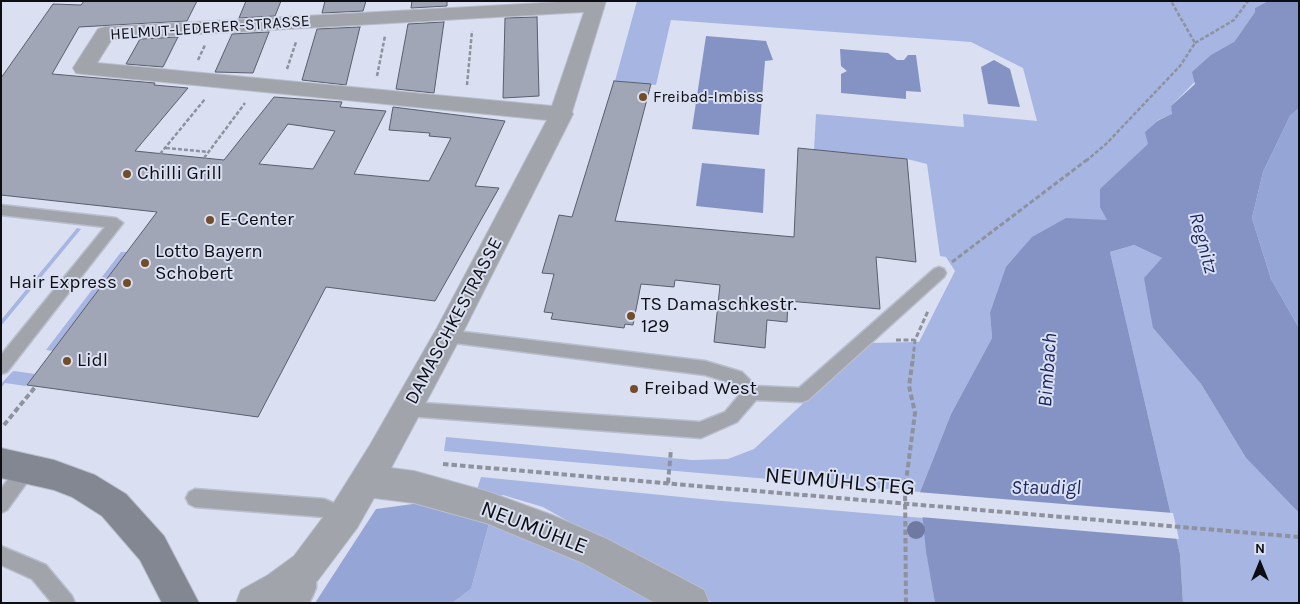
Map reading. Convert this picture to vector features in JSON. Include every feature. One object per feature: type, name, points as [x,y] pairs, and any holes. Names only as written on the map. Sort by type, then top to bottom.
[{"type":"main road","points":[[14,466],[83,486],[114,505],[152,548],[181,603]]},
{"type":"street","name":"HELMUT-LEDERER-STRASSE","points":[[562,114],[83,68],[105,33],[473,13],[597,3]]},
{"type":"street","name":"DAMASCHKESTRASSE","points":[[254,603],[282,588],[306,568],[345,516],[367,481],[447,336],[562,114],[597,3]]},
{"type":"street","name":"NEUMÜHLE","points":[[367,481],[414,487],[486,507],[540,527],[595,551],[691,603]]},
{"type":"lane","points":[[1,210],[116,223],[1,367]]},
{"type":"lane","points":[[447,336],[705,368],[736,377],[752,394],[802,395],[945,272]]},
{"type":"lane","points":[[408,409],[701,430],[731,417],[752,394]]},
{"type":"lane","points":[[1,504],[14,466]]},
{"type":"lane","points":[[195,498],[324,508],[345,516]]},
{"type":"lane","points":[[1,555],[39,572],[65,603]]},
{"type":"lane","points":[[298,603],[306,588],[306,568]]},
{"type":"path","points":[[1171,1],[1182,17],[1195,43]]},
{"type":"path","points":[[945,272],[960,256],[1010,216],[1069,175],[1106,144],[1180,66],[1195,43],[1234,20],[1248,1]]},
{"type":"path","points":[[466,104],[473,13]]},
{"type":"path","points":[[373,95],[388,18]]},
{"type":"path","points":[[281,86],[302,22]]},
{"type":"path","points":[[190,78],[214,27]]},
{"type":"path","points":[[160,154],[220,81]]},
{"type":"path","points":[[204,158],[259,84]]},
{"type":"path","points":[[165,148],[209,152]]},
{"type":"path","points":[[945,272],[960,256]]},
{"type":"path","points":[[906,603],[905,489],[915,413],[909,386],[915,340],[931,307]]},
{"type":"path","points":[[4,425],[36,386]]},
{"type":"path","points":[[668,483],[673,428]]},
{"type":"path","name":"NEUMÜHLSTEG","points":[[437,464],[1299,537]]},
{"type":"shaded area","points":[[637,1],[1268,1],[1255,8],[1255,12],[1234,42],[1171,106],[1173,114],[1158,120],[1149,144],[1101,189],[1107,220],[990,313],[992,338],[951,414],[920,492],[444,451],[446,437],[692,460],[728,459],[754,449],[868,343],[919,342],[955,271],[946,257],[940,256],[927,164],[907,159],[814,150],[816,114],[964,127],[963,114],[1037,121],[1023,68],[971,42],[671,20],[656,85],[615,81]]},
{"type":"shaded area","points":[[1299,108],[1299,328],[1271,279],[1252,218],[1263,172],[1290,116]]},
{"type":"shaded area","points":[[77,228],[81,229],[1,326],[1,320]]},
{"type":"shaded area","points":[[1134,245],[1162,258],[1153,328],[1201,384],[1246,458],[1299,513],[1299,603],[1183,603],[1180,554],[1110,252]]},
{"type":"shaded area","points":[[121,252],[127,252],[53,351],[46,350]]},
{"type":"shaded area","points":[[12,372],[35,374],[26,386],[5,383],[1,388],[1,384]]},
{"type":"shaded area","points":[[481,477],[711,500],[923,518],[935,603],[713,603],[543,507],[503,495],[488,500],[476,493]]},
{"type":"shaded area","points":[[428,502],[490,520],[471,589],[452,603],[315,603],[376,509]]},
{"type":"shaded area","points":[[490,520],[630,580],[662,603],[452,603],[471,589]]},
{"type":"water","points":[[1268,1],[1299,1],[1299,108],[1290,116],[1263,172],[1252,218],[1271,279],[1299,328],[1299,513],[1246,458],[1201,384],[1153,328],[1144,278],[1162,258],[1134,245],[1110,252],[1180,554],[1183,603],[935,603],[926,551],[920,492],[951,414],[992,338],[990,313],[1006,267],[1032,237],[1066,218],[1107,220],[1100,207],[1100,189],[1148,144],[1145,132],[1159,120],[1172,114],[1171,106],[1195,84],[1192,72],[1211,55],[1234,42],[1255,12],[1255,8]]},
{"type":"water","points":[[706,36],[766,41],[773,60],[765,61],[759,135],[692,129]]},
{"type":"water","points":[[840,49],[888,53],[897,60],[904,60],[908,55],[916,55],[921,92],[906,91],[906,99],[841,93],[841,74],[847,71],[841,66]]},
{"type":"water","points":[[994,60],[1010,69],[1020,107],[988,104],[981,67]]},
{"type":"water","points":[[702,163],[765,169],[763,213],[696,206]]},
{"type":"pier","points":[[917,492],[1173,513],[1179,539],[920,517]]},
{"type":"building","points":[[84,1],[197,1],[187,21],[79,27],[52,74],[155,83],[154,85],[188,88],[135,151],[224,160],[274,97],[342,102],[340,107],[386,111],[354,174],[429,181],[451,138],[429,136],[430,133],[389,130],[393,107],[505,121],[475,186],[499,188],[435,301],[326,287],[258,417],[27,385],[157,212],[1,195],[1,78],[53,4],[81,5]],"holes":[[[288,124],[335,131],[313,169],[259,164]]]},
{"type":"building","points":[[246,1],[281,1],[275,16],[239,18]]},
{"type":"building","points":[[325,1],[366,1],[363,11],[322,13]]},
{"type":"building","points":[[412,1],[447,1],[447,6],[411,8]]},
{"type":"building","points":[[537,17],[539,96],[503,98],[505,18]]},
{"type":"building","points":[[444,22],[434,93],[396,89],[408,24]]},
{"type":"building","points":[[360,27],[346,85],[302,80],[317,29]]},
{"type":"building","points":[[269,32],[253,73],[215,72],[232,34]]},
{"type":"building","points":[[178,37],[163,67],[126,64],[140,39]]},
{"type":"building","points":[[614,81],[651,84],[615,221],[794,237],[798,148],[907,159],[916,262],[876,257],[880,309],[788,301],[787,322],[767,320],[765,348],[714,342],[720,285],[675,280],[674,287],[641,284],[633,325],[625,324],[624,328],[551,319],[553,313],[544,312],[554,274],[542,273],[559,215],[572,217]]},
{"type":"place","name":"Freibad-Imbiss","points":[[643,97]]},
{"type":"place","name":"Chilli Grill","points":[[127,174]]},
{"type":"place","name":"E-Center","points":[[210,220]]},
{"type":"place","name":"Lotto Bayern Schobert","points":[[145,263]]},
{"type":"place","name":"Hair Express","points":[[127,283]]},
{"type":"place","name":"TS Damaschkestr. 129","points":[[631,316]]},
{"type":"place","name":"Lidl","points":[[67,361]]},
{"type":"place","name":"Freibad West","points":[[634,389]]},
{"type":"water label","name":"Regnitz","points":[[1203,243]]},
{"type":"water label","name":"Bimbach","points":[[1048,370]]},
{"type":"water label","name":"Staudigl","points":[[1046,488]]}]
